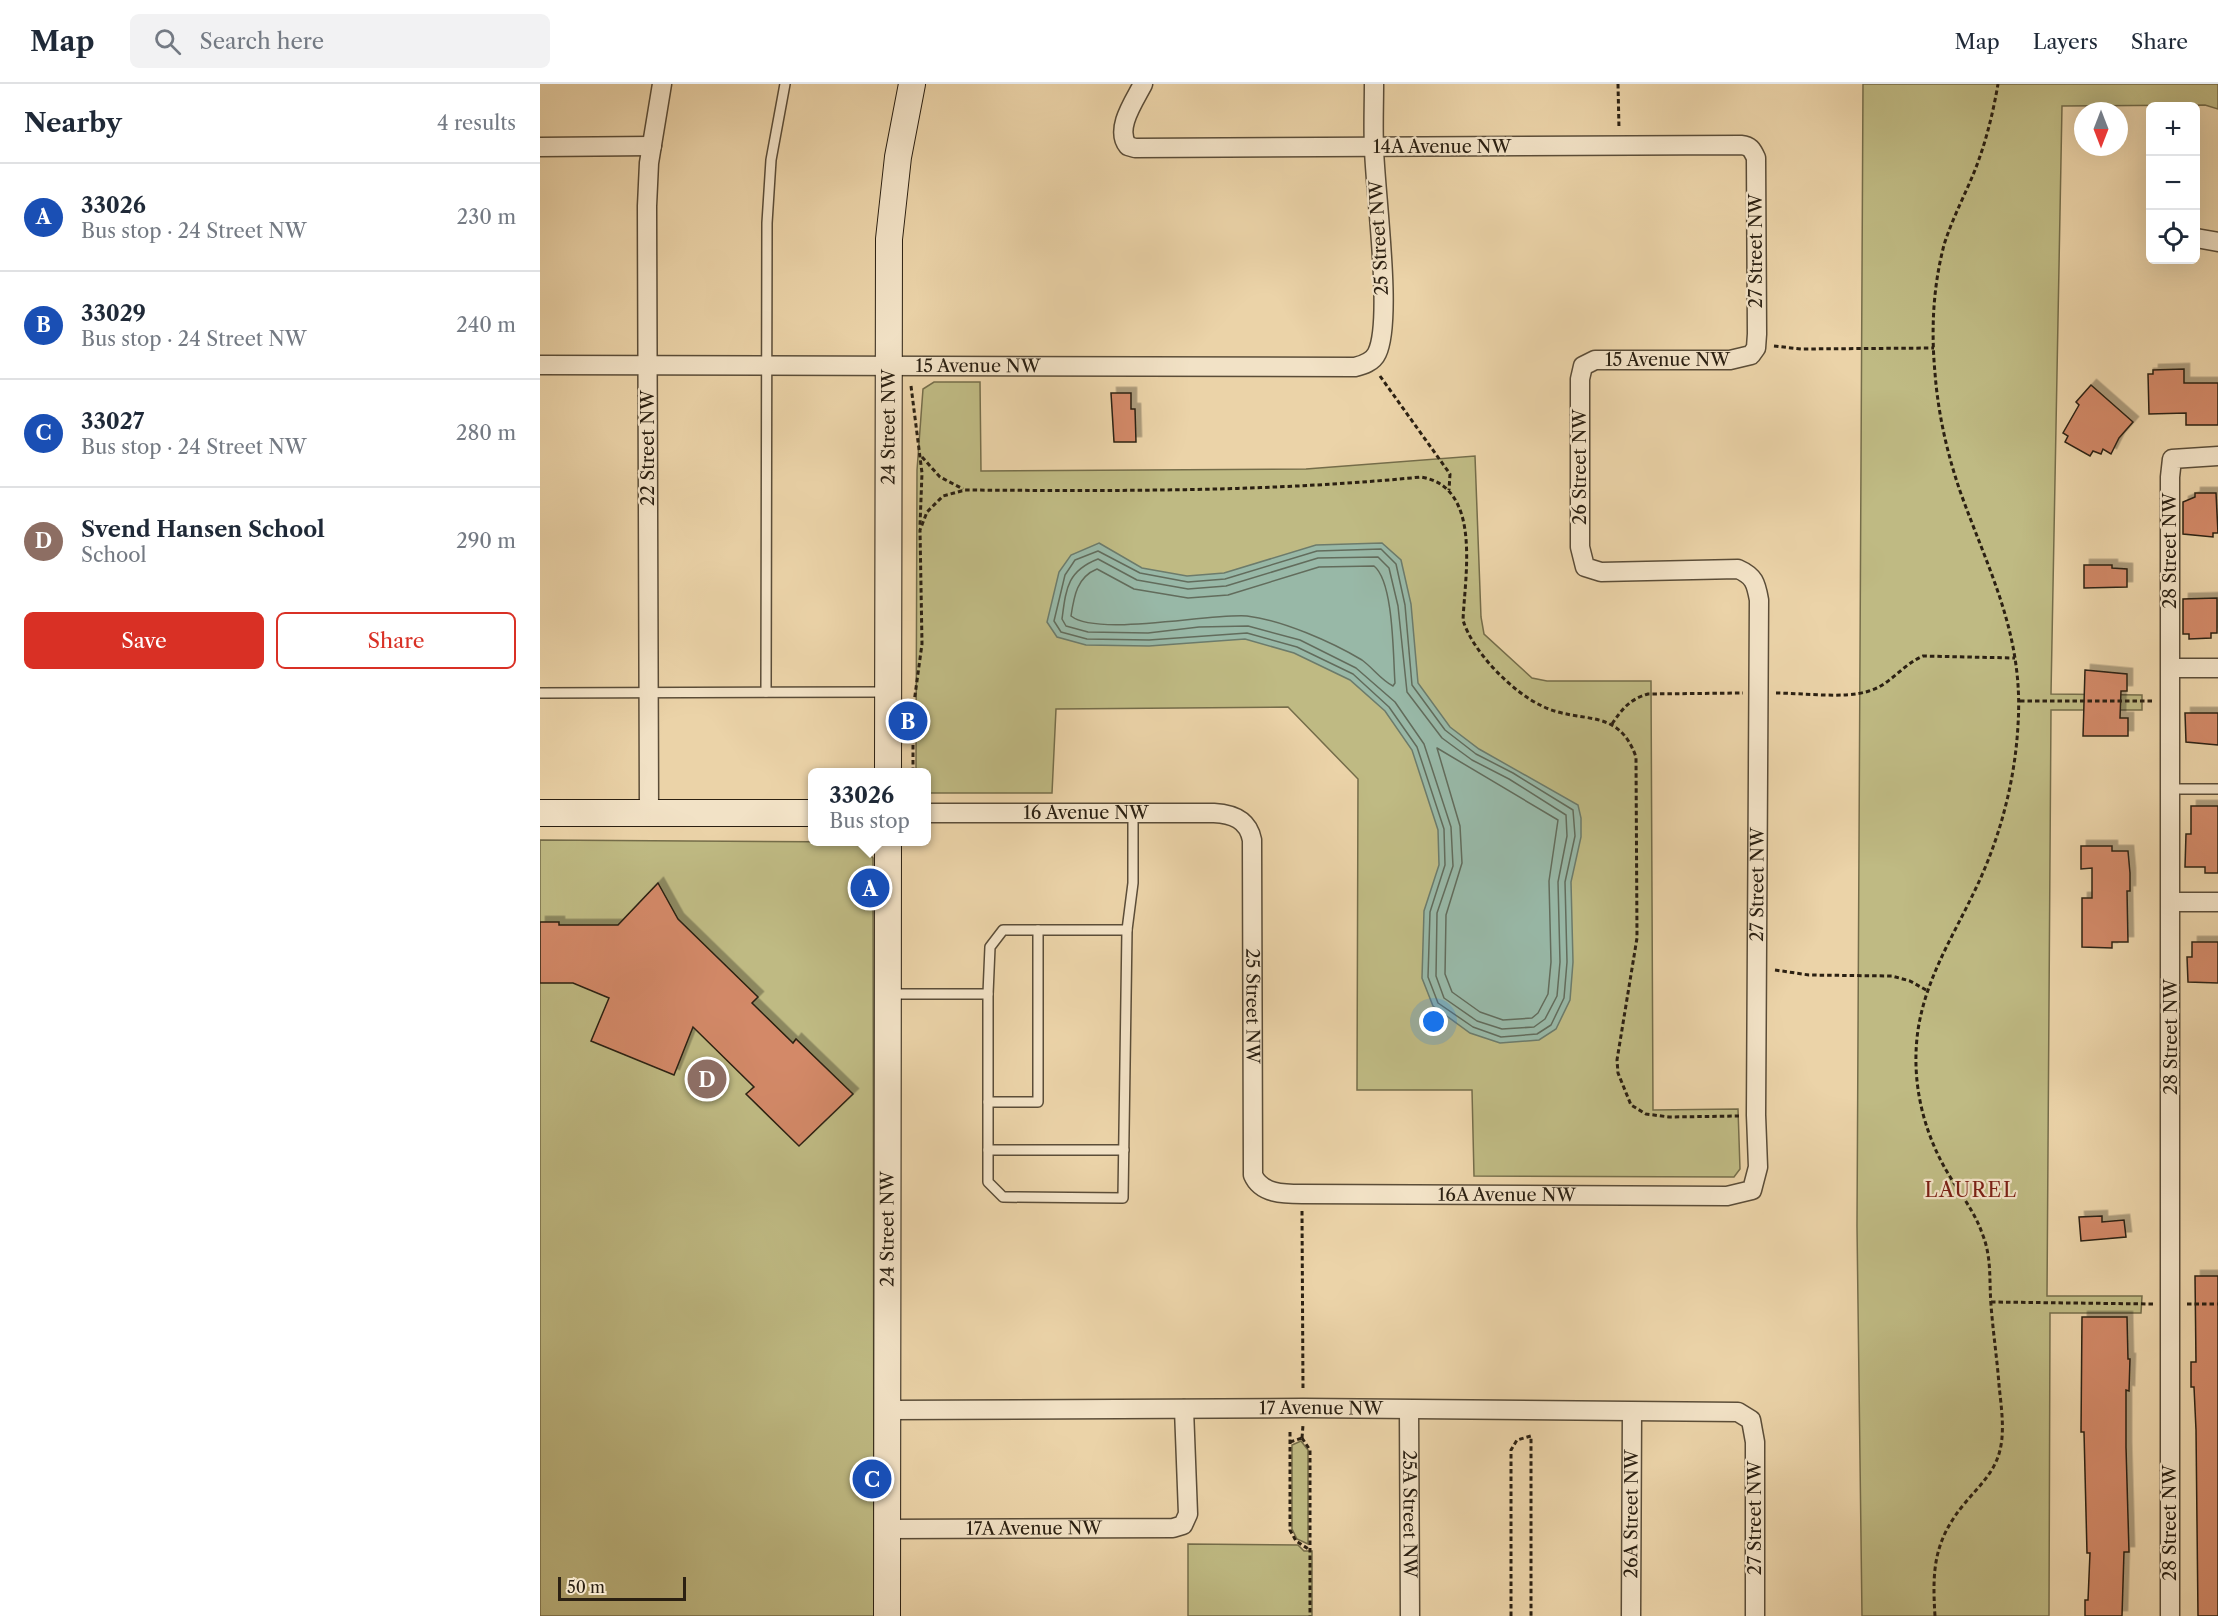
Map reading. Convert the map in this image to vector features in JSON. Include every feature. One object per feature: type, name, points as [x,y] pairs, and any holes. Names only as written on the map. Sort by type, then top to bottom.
[{"type":"street","name":"22 Street NW","points":[[649,812],[647,206],[652,146],[662,84]]},
{"type":"street","name":"24 Street NW","points":[[888,768],[887,365],[892,198],[912,84]]},
{"type":"street","name":"14A Avenue NW","points":[[1143,84],[1125,123],[1123,134],[1128,146],[1135,148],[1749,146]]},
{"type":"street","name":"25 Street NW","points":[[1373,358],[1382,338],[1383,308],[1374,147],[1374,84]]},
{"type":"street","points":[[540,147],[652,146]]},
{"type":"street","name":"27 Street NW","points":[[1749,146],[1756,158],[1753,350]]},
{"type":"street","points":[[2200,239],[2218,242]]},
{"type":"street","name":"15 Avenue NW","points":[[1583,366],[1595,360],[1730,360],[1753,350]]},
{"type":"street","name":"15 Avenue NW","points":[[540,364],[1355,367],[1373,358]]},
{"type":"street","name":"26 Street NW","points":[[1583,366],[1580,379],[1580,547],[1585,567],[1601,572],[1738,569],[1753,577]]},
{"type":"street","name":"28 Street NW","points":[[2170,1616],[2170,492],[2172,459],[2218,456]]},
{"type":"street","name":"27 Street NW","points":[[1752,1190],[1758,1167],[1756,1115],[1759,600],[1753,577]]},
{"type":"street","points":[[2171,668],[2218,668]]},
{"type":"street","points":[[540,813],[808,813]]},
{"type":"street","name":"16 Avenue NW","points":[[931,813],[1226,814],[1243,821]]},
{"type":"street","name":"25 Street NW","points":[[1243,821],[1252,840],[1253,1175],[1256,1183],[1264,1188]]},
{"type":"street","name":"24 Street NW","points":[[887,1616],[888,846]]},
{"type":"street","points":[[2171,902],[2218,902]]},
{"type":"street","name":"16A Avenue NW","points":[[1264,1188],[1282,1194],[1728,1196],[1752,1190]]},
{"type":"street","name":"17A Avenue NW","points":[[886,1529],[1173,1528],[1183,1525],[1188,1514],[1184,1409]]},
{"type":"street","name":"17 Avenue NW","points":[[889,1410],[1738,1412],[1750,1420]]},
{"type":"street","name":"25A Street NW","points":[[1409,1410],[1410,1616]]},
{"type":"street","name":"26A Street NW","points":[[1631,1616],[1632,1412]]},
{"type":"street","name":"27 Street NW","points":[[1750,1420],[1755,1442],[1755,1616]]},
{"type":"lane","points":[[766,692],[768,196],[771,160],[785,84]]},
{"type":"lane","points":[[540,693],[889,692]]},
{"type":"lane","points":[[2169,789],[2218,789]]},
{"type":"lane","points":[[1127,930],[1003,930],[990,947],[988,1182],[1003,1197],[1123,1198],[1127,930],[1133,883],[1133,813]]},
{"type":"lane","points":[[988,1102],[1038,1102],[1038,930]]},
{"type":"lane","points":[[889,994],[988,994]]},
{"type":"lane","points":[[988,1150],[1124,1150]]},
{"type":"path","points":[[1618,84],[1619,146]]},
{"type":"path","points":[[1935,1616],[1935,1559],[1941,1538],[1950,1522],[1992,1472],[2001,1448],[1990,1268],[1983,1234],[1937,1154],[1922,1111],[1918,1089],[1916,1047],[1928,991],[1948,939],[1975,892],[1997,836],[2012,777],[2019,701],[2015,658],[1997,584],[1962,495],[1947,446],[1937,396],[1934,348],[1935,296],[1945,244],[1981,152],[1998,84]]},
{"type":"path","points":[[1753,350],[1934,348]]},
{"type":"path","points":[[1373,358],[1450,474],[1449,490]]},
{"type":"path","points":[[887,365],[912,386],[921,456],[922,635],[913,710],[913,768]]},
{"type":"path","points":[[921,456],[940,477],[965,490]]},
{"type":"path","points":[[920,530],[927,512],[943,496],[965,490],[1089,492],[1191,490],[1297,486],[1421,477],[1438,480],[1449,490],[1462,509],[1465,527],[1463,620],[1467,633],[1479,652],[1521,693],[1542,706],[1564,713],[1602,719],[1624,733],[1632,744],[1638,777],[1637,938],[1617,1060],[1623,1091],[1630,1105],[1646,1114],[1670,1117],[1756,1115]]},
{"type":"path","points":[[1770,693],[1869,691],[1889,681],[1911,661],[1923,656],[2015,658]]},
{"type":"path","points":[[1612,724],[1624,707],[1636,698],[1648,694],[1741,693]]},
{"type":"path","points":[[2019,701],[2171,700]]},
{"type":"path","points":[[1757,971],[1779,970],[1809,975],[1892,976],[1910,981],[1928,991]]},
{"type":"path","points":[[1302,1194],[1303,1402]]},
{"type":"path","points":[[1991,1302],[2218,1304]]},
{"type":"path","points":[[1303,1425],[1302,1438],[1310,1448],[1310,1616]]},
{"type":"path","points":[[1290,1432],[1290,1530],[1296,1541],[1310,1550]]},
{"type":"path","points":[[1511,1616],[1511,1450],[1517,1440],[1531,1436],[1531,1616]]},
{"type":"path","points":[[1290,1442],[1302,1438]]},
{"type":"shaded area","points":[[1863,84],[2218,84],[2218,109],[2200,105],[2200,102],[2146,102],[2146,105],[2128,106],[2128,102],[2074,102],[2074,106],[2062,106],[2051,694],[2142,695],[2142,710],[2051,710],[2047,1296],[2142,1296],[2141,1313],[2050,1313],[2049,1616],[1862,1616],[1857,1226]]},
{"type":"shaded area","points":[[934,382],[980,382],[981,471],[1306,469],[1475,456],[1481,617],[1484,634],[1532,678],[1547,681],[1651,681],[1653,1110],[1738,1109],[1740,1169],[1734,1177],[1474,1176],[1472,1090],[1357,1090],[1358,779],[1288,707],[1056,709],[1052,793],[931,793],[931,768],[916,768],[917,470],[923,389]]},
{"type":"shaded area","points":[[540,840],[808,842],[808,846],[862,846],[873,858],[874,1616],[540,1616]]},
{"type":"shaded area","points":[[1301,1441],[1308,1450],[1308,1544],[1297,1539],[1292,1529],[1292,1445]]},
{"type":"shaded area","points":[[1188,1544],[1298,1545],[1304,1551],[1312,1551],[1312,1616],[1188,1616]]},
{"type":"water","points":[[1099,543],[1142,568],[1187,576],[1224,573],[1316,545],[1382,543],[1401,560],[1411,604],[1418,683],[1450,727],[1479,749],[1578,805],[1581,837],[1571,882],[1573,962],[1570,1000],[1556,1029],[1539,1040],[1500,1043],[1470,1033],[1433,1006],[1422,978],[1424,911],[1439,865],[1438,830],[1412,750],[1385,711],[1350,680],[1294,653],[1245,639],[1149,646],[1086,645],[1057,637],[1047,622],[1059,572],[1071,555]]},
{"type":"building","points":[[2184,369],[2184,383],[2218,383],[2218,425],[2186,425],[2186,413],[2149,414],[2148,374],[2153,374],[2153,370]]},
{"type":"building","points":[[2091,385],[2133,422],[2119,438],[2111,454],[2103,449],[2101,454],[2093,451],[2090,456],[2065,442],[2068,436],[2063,433],[2079,405],[2076,402]]},
{"type":"building","points":[[1111,393],[1131,393],[1131,409],[1135,409],[1136,442],[1114,442]]},
{"type":"building","points":[[2195,493],[2216,493],[2218,533],[2213,533],[2213,537],[2183,534],[2183,502],[2195,497]]},
{"type":"building","points":[[2084,565],[2112,565],[2112,568],[2127,569],[2127,587],[2084,588]]},
{"type":"building","points":[[2217,598],[2217,633],[2211,633],[2211,638],[2189,639],[2189,634],[2183,634],[2183,599]]},
{"type":"building","points":[[2085,670],[2127,674],[2127,691],[2121,691],[2120,718],[2128,718],[2128,736],[2083,736]]},
{"type":"building","points":[[2185,713],[2218,713],[2218,745],[2186,742]]},
{"type":"building","points":[[2191,806],[2218,806],[2218,873],[2205,873],[2205,867],[2185,867],[2186,834],[2191,834]]},
{"type":"building","points":[[2081,846],[2112,846],[2112,851],[2128,851],[2130,891],[2127,891],[2128,942],[2112,942],[2112,948],[2082,947],[2082,898],[2092,898],[2092,868],[2081,869]]},
{"type":"building","points":[[658,883],[678,919],[758,997],[752,1003],[793,1043],[796,1039],[853,1094],[799,1146],[746,1094],[754,1087],[693,1027],[674,1075],[591,1041],[609,998],[573,983],[540,983],[540,922],[559,922],[559,925],[618,925]]},
{"type":"building","points":[[2192,942],[2218,942],[2218,983],[2188,982],[2187,957],[2192,957]]},
{"type":"building","points":[[2102,1216],[2102,1222],[2124,1220],[2126,1237],[2081,1241],[2079,1217]]},
{"type":"building","points":[[2195,1276],[2218,1276],[2218,1616],[2198,1616],[2196,1430],[2194,1387],[2191,1387],[2191,1362],[2196,1362]]},
{"type":"building","points":[[2082,1317],[2127,1317],[2128,1359],[2130,1359],[2129,1391],[2126,1390],[2129,1552],[2124,1552],[2122,1616],[2085,1616],[2090,1553],[2087,1553],[2084,1432],[2081,1432]]},
{"type":"place","name":"33029","points":[[908,721]]},
{"type":"place","name":"33026","points":[[870,888]]},
{"type":"place","name":"Svend Hansen School","points":[[707,1079]]},
{"type":"place","name":"33027","points":[[872,1479]]},
{"type":"district","name":"LAUREL","points":[[1971,1190]]}]
